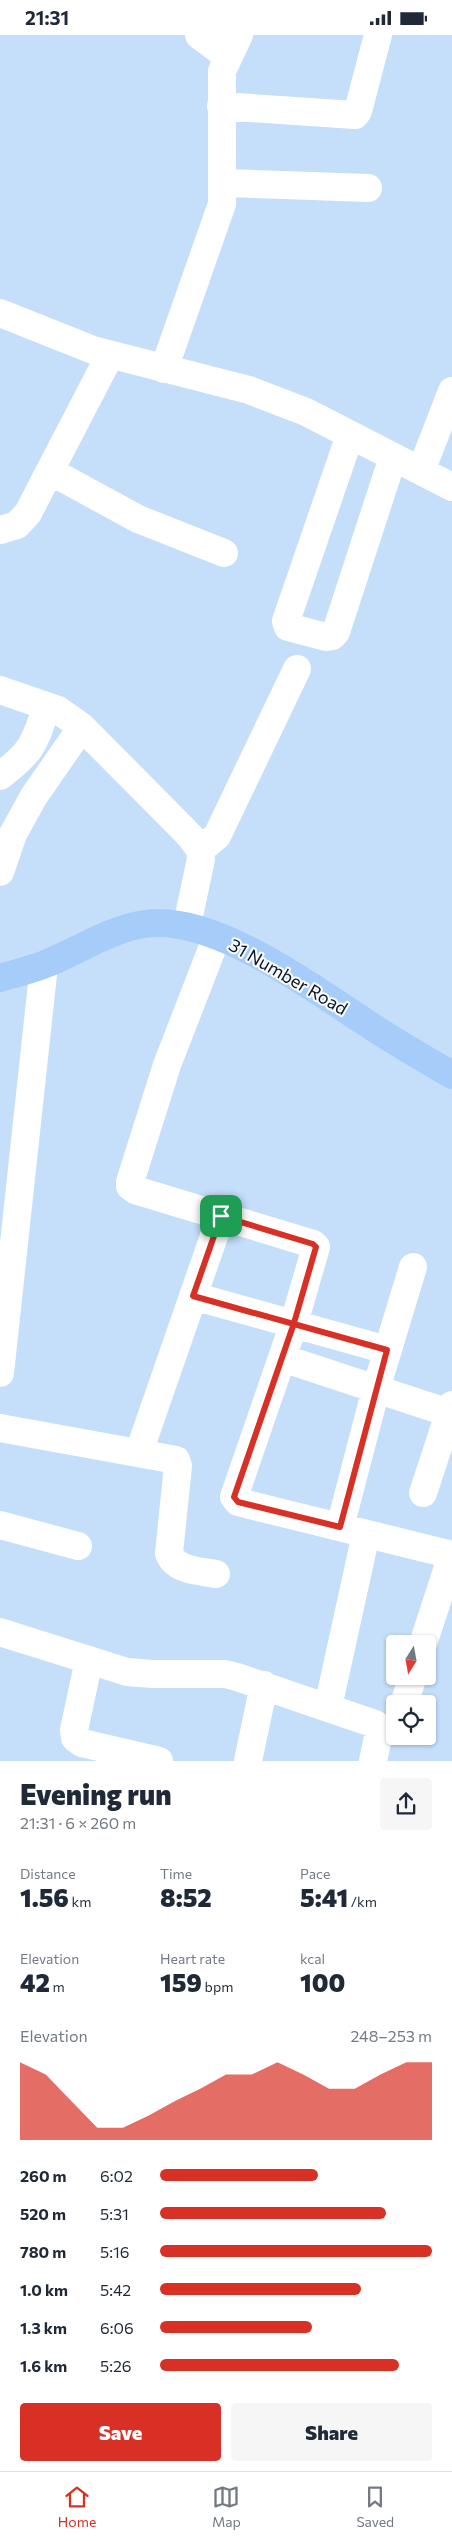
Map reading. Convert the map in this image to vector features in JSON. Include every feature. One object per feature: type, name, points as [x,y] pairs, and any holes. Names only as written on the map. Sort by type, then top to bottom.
[{"type":"main road","name":"31 Number Road","points":[[2,974],[44,965],[113,933],[143,924],[164,922],[187,925],[217,936],[297,978],[393,1041],[452,1075]]},
{"type":"street","points":[[164,369],[222,204],[224,183],[221,106],[222,71],[233,46],[199,35]]},
{"type":"street","points":[[221,106],[355,115],[358,111],[378,35]]},
{"type":"street","points":[[224,183],[368,188]]},
{"type":"street","points":[[0,313],[110,355],[249,390],[306,413],[452,487]]},
{"type":"street","points":[[0,530],[17,525],[28,513],[110,355]]},
{"type":"street","points":[[421,471],[452,391]]},
{"type":"street","points":[[350,435],[286,621],[288,627],[326,637],[332,636],[336,632],[393,457]]},
{"type":"street","points":[[50,471],[138,519],[224,553]]},
{"type":"street","points":[[200,850],[217,836],[297,669]]},
{"type":"street","points":[[0,691],[47,705],[58,710],[82,727],[191,837],[200,850],[201,859],[187,925]]},
{"type":"street","points":[[0,776],[24,757],[36,739],[47,705]]},
{"type":"street","points":[[0,871],[6,838],[82,727]]},
{"type":"street","points":[[217,936],[167,1065],[130,1186],[135,1190],[313,1244],[316,1247],[294,1323],[234,1497],[238,1502],[452,1555],[426,1635]]},
{"type":"street","points":[[0,1373],[44,965]]},
{"type":"street","points":[[139,1452],[221,1216]]},
{"type":"street","points":[[340,1527],[376,1389],[413,1267]]},
{"type":"street","points":[[193,1296],[387,1350]]},
{"type":"street","points":[[282,1358],[451,1411],[423,1493]]},
{"type":"street","points":[[0,1428],[171,1457],[176,1460],[178,1465],[169,1553],[171,1560],[177,1565],[216,1574]]},
{"type":"street","points":[[0,1525],[78,1545]]},
{"type":"street","points":[[328,1707],[366,1534]]},
{"type":"street","points":[[0,1632],[127,1672],[225,1674],[264,1685],[386,1729]]},
{"type":"street","points":[[89,1660],[74,1730],[75,1738],[82,1743],[159,1761]]},
{"type":"street","points":[[248,1761],[264,1685]]},
{"type":"street","points":[[373,1761],[386,1733]]},
{"type":"route","points":[[221,1216],[193,1296],[294,1323],[387,1350],[340,1527],[238,1502],[234,1497],[234,1491],[294,1323],[316,1247],[313,1244],[221,1216]]}]
